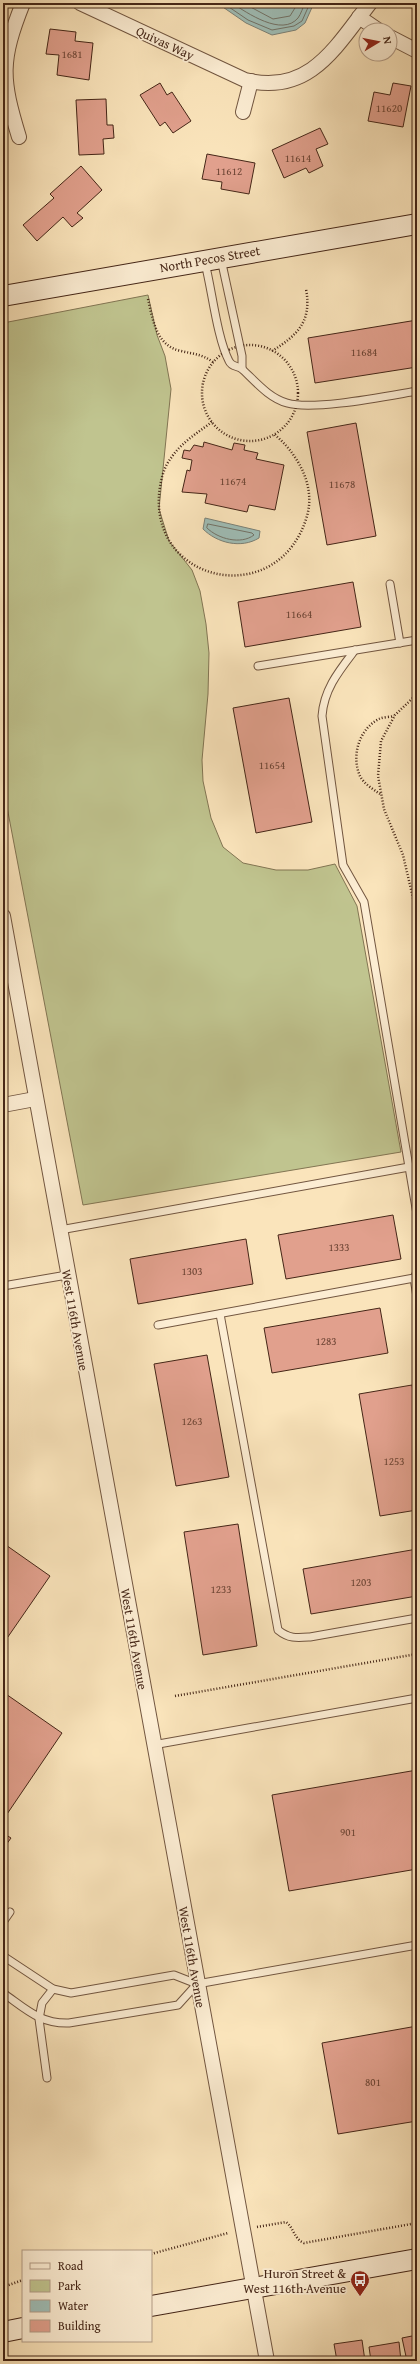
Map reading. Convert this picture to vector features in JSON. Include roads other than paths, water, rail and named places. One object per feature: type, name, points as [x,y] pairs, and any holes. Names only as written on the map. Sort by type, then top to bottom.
[{"type":"street","points":[[19,137],[7,99],[4,68],[8,43],[23,3]]},
{"type":"street","name":"Quivas Way","points":[[80,3],[183,52],[252,81],[272,84],[292,81],[309,73],[330,52],[370,3]]},
{"type":"street","points":[[359,17],[366,22]]},
{"type":"street","points":[[398,41],[417,51]]},
{"type":"street","points":[[243,112],[252,81]]},
{"type":"street","name":"North Pecos Street","points":[[3,296],[212,258],[417,224]]},
{"type":"street","name":"West 116th Avenue","points":[[3,916],[67,1275],[266,2361]]},
{"type":"street","points":[[3,1105],[35,1099]]},
{"type":"street","points":[[152,2306],[417,2259]]},
{"type":"street","points":[[3,2332],[22,2328]]},
{"type":"lane","points":[[212,258],[222,344],[231,365],[242,368],[260,386],[276,397],[295,405],[311,405],[417,391]]},
{"type":"lane","points":[[212,258],[242,356],[242,368]]},
{"type":"lane","points":[[390,584],[400,642]]},
{"type":"lane","points":[[258,666],[417,640]]},
{"type":"lane","points":[[355,650],[330,685],[323,704],[322,716],[343,865],[364,902],[417,1214]]},
{"type":"lane","points":[[60,1230],[409,1168]]},
{"type":"lane","points":[[3,1286],[67,1275]]},
{"type":"lane","points":[[158,1325],[415,1275],[417,1297]]},
{"type":"lane","points":[[220,1314],[278,1630],[285,1636],[293,1638],[417,1618]]},
{"type":"lane","points":[[153,1745],[417,1698]]},
{"type":"lane","points":[[3,1922],[10,1912]]},
{"type":"lane","points":[[3,1956],[53,1989],[72,1993],[85,1992],[174,1975],[197,1984],[417,1945]]},
{"type":"lane","points":[[3,1993],[39,2019],[54,2024],[85,2022],[178,2005],[197,1984]]},
{"type":"lane","points":[[47,2078],[39,2019],[42,2003],[53,1989]]},
{"type":"water","points":[[217,3],[314,3],[305,23],[296,30],[272,35],[246,23]]},
{"type":"water","points":[[205,518],[260,531],[259,538],[237,544],[222,541],[215,538],[203,529]]},
{"type":"place","name":"Huron Street & West 116th Avenue","points":[[360,2297]]}]
